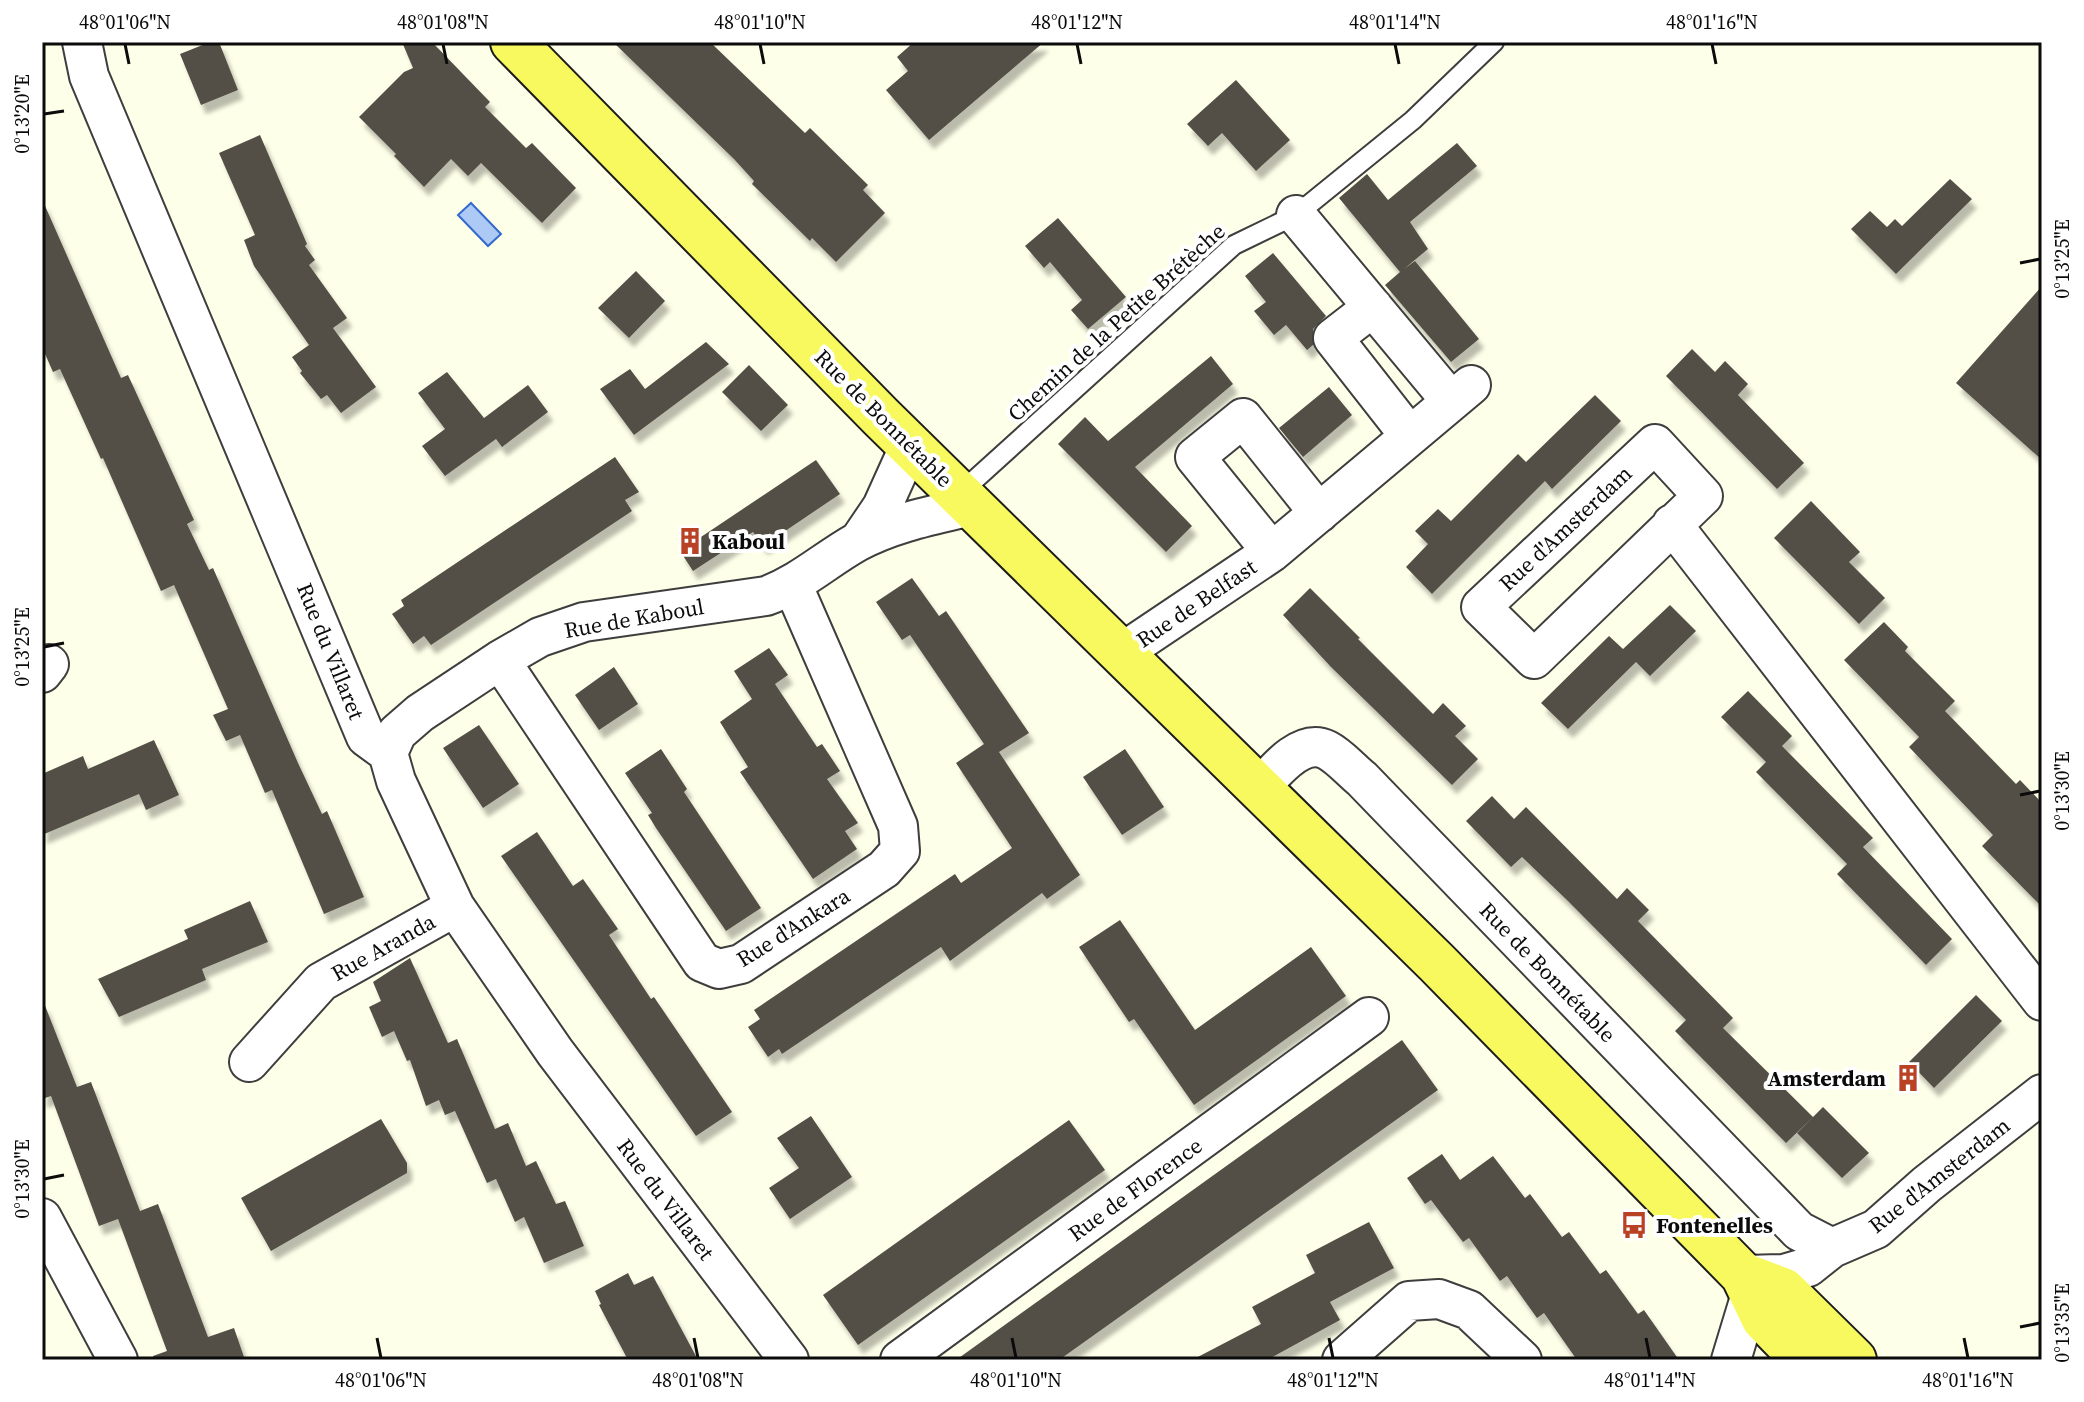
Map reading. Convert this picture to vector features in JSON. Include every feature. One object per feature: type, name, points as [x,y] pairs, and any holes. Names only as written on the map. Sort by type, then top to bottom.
[{"type":"main road","name":"Rue de Bonnétable","points":[[513,42],[965,500],[1448,973],[1747,1284],[1764,1319],[1804,1360]]},
{"type":"main road","name":"Rue de Bonnétable","points":[[1747,1284],[1783,1290],[1854,1360]]},
{"type":"street","name":"Rue du Villaret","points":[[82,42],[89,76],[366,737],[388,753],[396,781],[455,907],[563,1063],[789,1360]]},
{"type":"street","name":"Rue de Belfast","points":[[1120,654],[1272,552],[1461,393],[1373,307],[1296,215]]},
{"type":"street","points":[[1373,307],[1333,338],[1409,435]]},
{"type":"street","name":"Rue de Belfast","points":[[1272,552],[1195,457],[1243,418],[1319,513]]},
{"type":"street","name":"Rue d'Amsterdam","points":[[1655,444],[1703,496],[1672,524],[1534,659],[1481,607],[1655,444]]},
{"type":"street","name":"Rue de Kaboul","points":[[859,541],[882,507],[910,445]]},
{"type":"street","name":"Rue de Kaboul","points":[[388,753],[397,733],[420,713],[540,637],[584,622],[766,596],[793,586],[859,541],[965,500]]},
{"type":"street","points":[[1672,524],[2042,1001]]},
{"type":"street","name":"Rue d'Ankara","points":[[500,660],[702,962],[719,969],[741,964],[884,869],[900,851],[898,826],[793,586]]},
{"type":"street","name":"Rue de Bonnétable","points":[[1259,789],[1288,759],[1308,747],[1326,749],[1362,779],[1799,1231],[1832,1248]]},
{"type":"street","name":"Rue Aranda","points":[[249,1062],[321,982],[455,907]]},
{"type":"street","name":"Rue de Florence","points":[[900,1360],[1369,1017]]},
{"type":"street","name":"Rue d'Amsterdam","points":[[1747,1284],[1808,1267],[1832,1248],[1876,1229],[1927,1184],[2042,1094]]},
{"type":"street","points":[[42,1218],[118,1360]]},
{"type":"street","points":[[1731,1360],[1747,1284]]},
{"type":"street","points":[[1342,1360],[1409,1301],[1439,1299],[1469,1310],[1522,1360]]},
{"type":"lane","name":"Chemin de la Petite Brétèche","points":[[965,500],[1234,245],[1296,215],[1413,120],[1494,42]]},
{"type":"water","points":[[471,203],[501,234],[488,246],[458,215]]},
{"type":"building","points":[[210,42],[219,42],[238,90],[201,105],[180,54]]},
{"type":"building","points":[[402,42],[432,42],[490,102],[485,107],[526,148],[532,143],[576,188],[542,223],[481,163],[468,176],[451,159],[424,187],[359,117],[404,72],[413,68]]},
{"type":"building","points":[[613,42],[710,42],[805,133],[810,128],[868,185],[863,190],[885,213],[836,262],[752,184],[754,181],[734,159]]},
{"type":"building","points":[[914,42],[1044,42],[929,140],[886,90],[908,71],[897,57]]},
{"type":"building","points":[[1236,80],[1290,140],[1256,171],[1222,133],[1208,146],[1187,124]]},
{"type":"building","points":[[260,135],[307,244],[305,246],[315,260],[309,265],[347,318],[333,328],[376,387],[341,413],[327,395],[321,399],[300,373],[302,371],[292,357],[309,345],[254,266],[244,240],[255,235],[219,153]]},
{"type":"building","points":[[1457,143],[1477,166],[1410,222],[1428,249],[1404,269],[1415,261],[1479,339],[1451,362],[1385,285],[1400,272],[1339,198],[1367,174],[1388,200]]},
{"type":"building","points":[[1950,179],[1972,199],[1896,274],[1851,229],[1870,211],[1887,227],[1895,219],[1902,226]]},
{"type":"building","points":[[42,199],[121,378],[128,375],[194,520],[187,524],[209,570],[213,568],[298,763],[322,814],[327,811],[364,897],[324,914],[272,790],[265,793],[240,735],[226,741],[213,715],[228,709],[174,585],[161,591],[60,369],[53,372],[42,347]]},
{"type":"building","points":[[1058,218],[1126,297],[1088,329],[1071,310],[1082,300],[1050,262],[1044,268],[1025,246]]},
{"type":"building","points":[[1273,253],[1326,316],[1313,329],[1313,345],[1307,350],[1286,325],[1274,335],[1254,311],[1266,302],[1245,276]]},
{"type":"building","points":[[636,271],[665,301],[629,338],[598,308]]},
{"type":"building","points":[[2042,286],[2042,460],[1956,383]]},
{"type":"building","points":[[706,342],[729,364],[634,435],[600,389],[630,369],[645,389]]},
{"type":"building","points":[[1692,349],[1715,372],[1725,361],[1748,384],[1738,395],[1804,463],[1777,489],[1666,376]]},
{"type":"building","points":[[1211,356],[1233,384],[1135,467],[1192,526],[1166,552],[1058,444],[1085,417],[1108,441]]},
{"type":"building","points":[[749,365],[788,405],[761,431],[722,392]]},
{"type":"building","points":[[447,372],[484,418],[528,385],[548,412],[502,447],[496,439],[445,476],[422,446],[445,429],[418,393]]},
{"type":"building","points":[[1329,387],[1352,415],[1303,457],[1279,428]]},
{"type":"building","points":[[1595,395],[1621,421],[1552,489],[1545,481],[1432,594],[1406,567],[1428,544],[1415,531],[1438,509],[1451,521],[1518,454],[1526,462]]},
{"type":"building","points":[[615,457],[639,492],[625,500],[632,511],[431,645],[424,636],[413,644],[392,614],[404,606],[401,600]]},
{"type":"building","points":[[816,460],[840,494],[763,546],[753,532],[693,571],[680,551]]},
{"type":"building","points":[[1811,501],[1860,552],[1849,562],[1885,598],[1859,624],[1774,538]]},
{"type":"building","points":[[912,578],[939,616],[946,611],[1029,733],[999,752],[1080,875],[1047,899],[1042,893],[950,961],[941,947],[782,1054],[779,1049],[768,1057],[748,1027],[760,1019],[754,1010],[955,874],[961,883],[1012,848],[956,763],[984,744],[910,635],[902,640],[876,602]]},
{"type":"building","points":[[1310,588],[1433,714],[1443,703],[1466,726],[1455,736],[1478,759],[1452,785],[1331,667],[1283,615]]},
{"type":"building","points":[[1670,605],[1696,631],[1650,676],[1636,662],[1568,729],[1541,703],[1609,636],[1623,649]]},
{"type":"building","points":[[1884,622],[1908,647],[1905,651],[1955,701],[1945,711],[2016,784],[2020,780],[2042,803],[2042,907],[1982,846],[1993,835],[1909,747],[1919,737],[1844,660]]},
{"type":"building","points":[[769,648],[788,675],[775,684],[817,747],[822,744],[840,771],[827,779],[858,823],[845,831],[857,849],[813,879],[740,772],[748,767],[720,722],[752,699],[734,671]]},
{"type":"building","points":[[614,667],[638,704],[599,730],[575,695]]},
{"type":"building","points":[[1748,691],[1792,736],[1782,746],[1873,838],[1863,847],[1952,939],[1926,965],[1837,874],[1847,864],[1756,772],[1766,762],[1721,717]]},
{"type":"building","points":[[479,725],[519,784],[483,808],[443,748]]},
{"type":"building","points":[[154,740],[179,795],[146,810],[139,794],[42,835],[42,774],[83,756],[88,769]]},
{"type":"building","points":[[661,749],[687,789],[684,792],[761,908],[726,931],[656,828],[648,815],[652,813],[625,773]]},
{"type":"building","points":[[1125,749],[1164,807],[1122,835],[1083,777]]},
{"type":"building","points":[[1492,796],[1514,819],[1526,807],[1617,899],[1627,888],[1649,910],[1638,921],[1733,1018],[1723,1028],[1813,1117],[1786,1143],[1675,1031],[1686,1020],[1568,901],[1522,857],[1511,867],[1466,821]]},
{"type":"building","points":[[537,832],[573,886],[583,879],[618,929],[609,935],[732,1112],[696,1136],[501,856]]},
{"type":"building","points":[[250,901],[268,942],[202,969],[206,980],[119,1017],[98,979],[188,939],[184,930]]},
{"type":"building","points":[[1120,920],[1195,1030],[1311,947],[1346,996],[1194,1105],[1134,1019],[1129,1022],[1079,947]]},
{"type":"building","points":[[410,958],[448,1043],[457,1039],[495,1129],[508,1123],[526,1166],[536,1161],[556,1204],[565,1201],[584,1246],[544,1263],[524,1217],[515,1222],[496,1179],[487,1183],[455,1111],[445,1115],[439,1100],[426,1106],[410,1060],[407,1061],[394,1031],[382,1037],[369,1007],[381,1001],[373,982]]},
{"type":"building","points":[[1976,995],[2002,1021],[1934,1088],[1909,1062]]},
{"type":"building","points":[[42,1003],[77,1087],[91,1082],[140,1211],[158,1204],[208,1337],[234,1328],[245,1360],[154,1360],[153,1356],[167,1351],[118,1219],[99,1226],[51,1096],[42,1099]]},
{"type":"building","points":[[1402,1040],[1438,1090],[1059,1360],[956,1360]]},
{"type":"building","points":[[1823,1107],[1869,1153],[1842,1178],[1797,1133]]},
{"type":"building","points":[[811,1116],[852,1177],[790,1219],[769,1188],[799,1168],[777,1138]]},
{"type":"building","points":[[381,1119],[407,1163],[407,1173],[271,1251],[241,1198]]},
{"type":"building","points":[[1069,1120],[1105,1170],[858,1345],[823,1295]]},
{"type":"building","points":[[1442,1154],[1460,1180],[1493,1156],[1525,1198],[1530,1194],[1562,1237],[1569,1232],[1600,1274],[1606,1270],[1638,1314],[1644,1310],[1679,1360],[1577,1360],[1544,1313],[1537,1318],[1507,1276],[1500,1281],[1469,1238],[1463,1242],[1431,1200],[1425,1204],[1407,1178]]},
{"type":"building","points":[[1369,1222],[1394,1268],[1330,1302],[1340,1320],[1267,1360],[1192,1360],[1261,1324],[1252,1307],[1315,1273],[1306,1255]]},
{"type":"building","points":[[628,1273],[634,1285],[653,1276],[698,1360],[628,1360],[599,1305],[595,1291]]},
{"type":"place","name":"Kaboul","points":[[690,541]]},
{"type":"place","name":"Amsterdam","points":[[1908,1078]]},
{"type":"place","name":"Fontenelles","points":[[1634,1225]]}]
